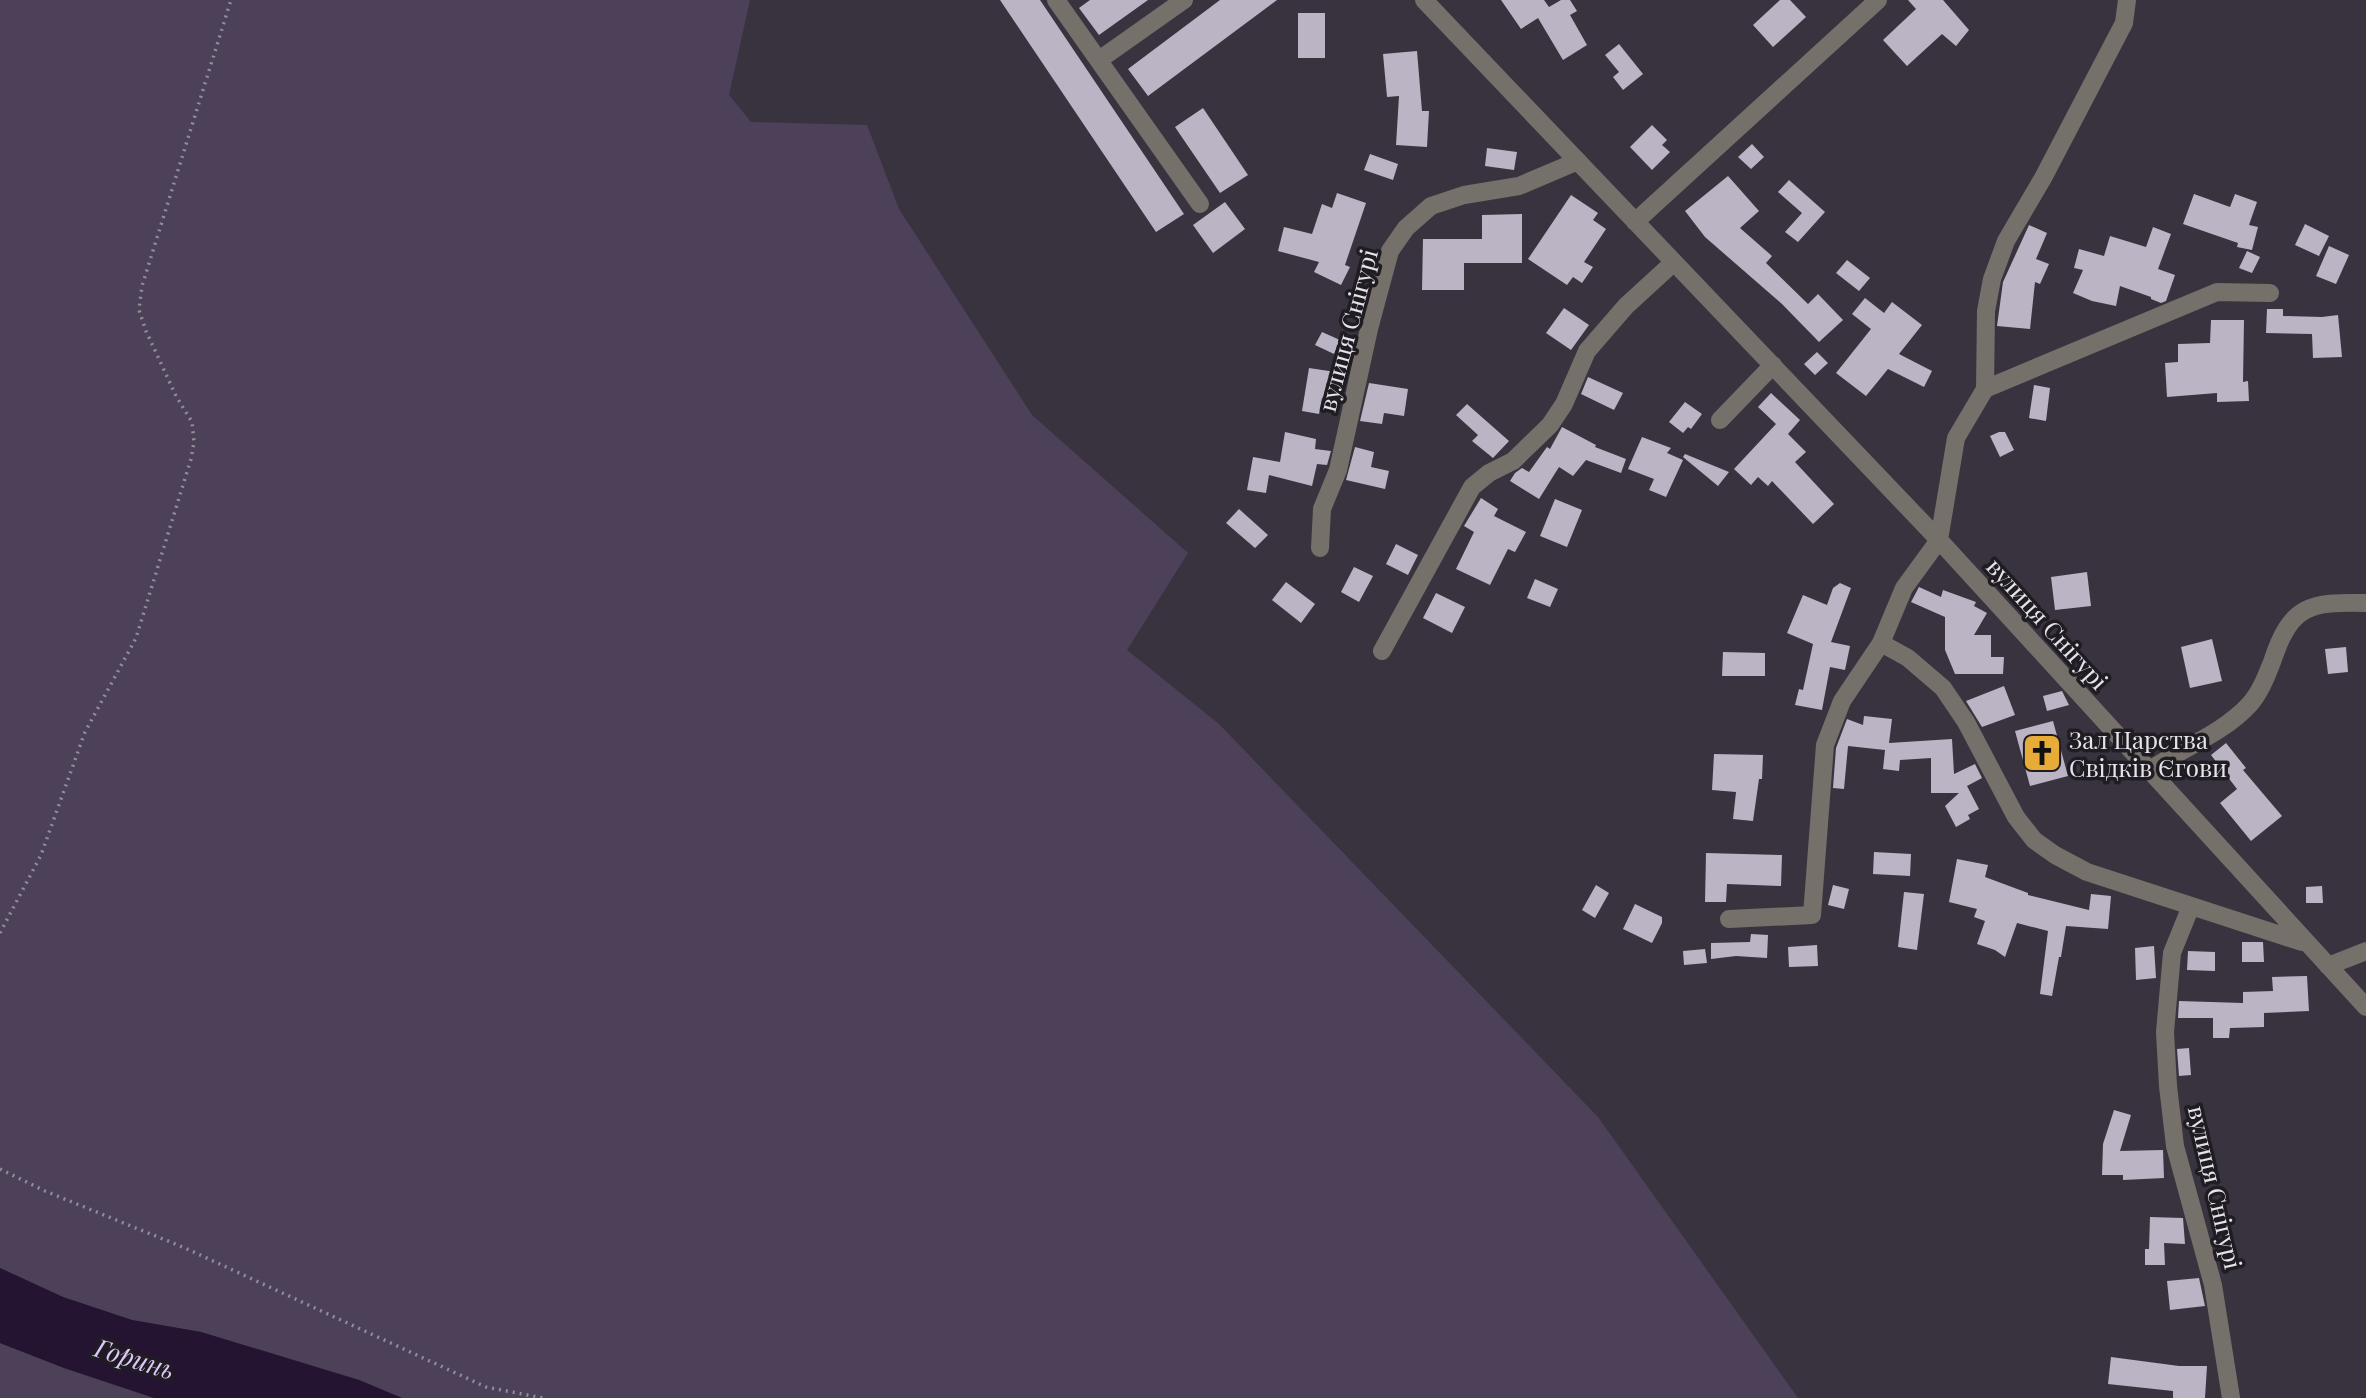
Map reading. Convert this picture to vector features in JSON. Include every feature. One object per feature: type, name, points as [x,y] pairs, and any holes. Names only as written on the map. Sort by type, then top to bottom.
[{"type":"street","points":[[1056,0],[1200,205]]},
{"type":"street","points":[[1099,60],[1184,0]]},
{"type":"street","name":"вулиця Снігурі","points":[[1424,0],[1939,540],[2366,1007]]},
{"type":"street","points":[[1635,222],[1878,0]]},
{"type":"street","points":[[1729,919],[1812,915],[1825,745],[1842,701],[1881,643],[1904,589],[1939,540],[1956,438],[1985,390],[1986,311],[1992,279],[2006,241],[2043,178],[2124,23],[2127,0]]},
{"type":"street","name":"вулиця Снігурі","points":[[1320,548],[1322,509],[1338,470],[1369,329],[1391,251],[1406,228],[1431,206],[1464,194],[1519,186],[1578,161]]},
{"type":"street","points":[[1382,651],[1472,487],[1489,473],[1513,461],[1550,425],[1564,404],[1587,351],[1626,306],[1674,262]]},
{"type":"street","points":[[1985,390],[2217,292],[2270,293]]},
{"type":"street","points":[[1720,420],[1773,365]]},
{"type":"street","points":[[2150,770],[2173,754],[2226,726],[2251,703],[2261,687],[2276,650],[2296,617],[2308,608],[2322,603],[2366,603]]},
{"type":"street","name":"вулиця Снігурі","points":[[1881,643],[1908,658],[1943,688],[1972,733],[2016,817],[2034,840],[2055,855],[2087,872],[2305,943]]},
{"type":"street","name":"вулиця Снігурі","points":[[2191,906],[2172,953],[2165,1032],[2168,1086],[2175,1146],[2213,1285],[2231,1398]]},
{"type":"street","points":[[2328,966],[2366,951]]},
{"type":"path","points":[[0,933],[41,856],[85,732],[136,638],[191,459],[194,442],[192,422],[176,396],[145,331],[139,310],[142,286],[231,0]]},
{"type":"path","points":[[0,1168],[45,1191],[185,1248],[486,1387],[542,1398]]},
{"type":"shaded area","points":[[0,0],[750,0],[729,95],[751,122],[867,125],[899,209],[1032,415],[1188,553],[1127,650],[1219,724],[1598,1117],[1798,1398],[402,1398],[359,1380],[201,1332],[132,1320],[63,1297],[0,1268]]},
{"type":"shaded area","points":[[0,1343],[64,1368],[154,1398],[0,1398]]},
{"type":"water","name":"Горинь","points":[[0,1268],[63,1297],[132,1320],[201,1332],[359,1380],[402,1398],[154,1398],[0,1343]]},
{"type":"building","points":[[1000,0],[1040,0],[1184,214],[1156,232]]},
{"type":"building","points":[[1090,0],[1148,0],[1099,35],[1079,8]]},
{"type":"building","points":[[1220,0],[1277,0],[1148,96],[1128,69]]},
{"type":"building","points":[[1501,0],[1544,0],[1549,7],[1561,0],[1570,0],[1577,11],[1570,15],[1587,45],[1563,60],[1538,18],[1521,29]]},
{"type":"building","points":[[1780,0],[1790,0],[1806,17],[1773,47],[1753,25]]},
{"type":"building","points":[[1908,0],[1943,0],[1969,30],[1956,46],[1942,34],[1907,66],[1883,40],[1916,9]]},
{"type":"building","points":[[1298,13],[1325,13],[1325,58],[1298,58]]},
{"type":"building","points":[[1619,44],[1643,74],[1623,90],[1613,77],[1619,72],[1605,55]]},
{"type":"building","points":[[1417,51],[1422,111],[1429,111],[1427,147],[1396,145],[1399,96],[1387,97],[1383,54]]},
{"type":"building","points":[[1203,108],[1248,175],[1220,193],[1175,127]]},
{"type":"building","points":[[1652,125],[1667,140],[1662,145],[1670,152],[1652,170],[1630,147]]},
{"type":"building","points":[[1752,144],[1764,157],[1751,169],[1738,157]]},
{"type":"building","points":[[1487,148],[1517,152],[1514,170],[1485,166]]},
{"type":"building","points":[[1370,154],[1398,164],[1393,180],[1364,170]]},
{"type":"building","points":[[1728,176],[1759,211],[1740,228],[1772,256],[1766,263],[1808,304],[1818,294],[1843,320],[1819,342],[1782,304],[1705,237],[1685,211]]},
{"type":"building","points":[[1789,180],[1825,212],[1798,242],[1785,232],[1802,213],[1778,192]]},
{"type":"building","points":[[1337,193],[1366,203],[1345,265],[1350,267],[1341,285],[1314,272],[1319,262],[1278,251],[1284,227],[1312,234],[1322,204],[1332,208]]},
{"type":"building","points":[[2194,194],[2230,207],[2235,194],[2257,202],[2249,225],[2258,227],[2252,250],[2237,247],[2238,243],[2183,224]]},
{"type":"building","points":[[1571,195],[1598,213],[1593,220],[1606,229],[1584,262],[1593,267],[1582,283],[1573,277],[1567,285],[1528,259]]},
{"type":"building","points":[[1225,202],[1245,229],[1213,253],[1193,225]]},
{"type":"building","points":[[1522,214],[1522,263],[1464,263],[1464,290],[1422,290],[1423,239],[1482,239],[1482,215]]},
{"type":"building","points":[[2305,224],[2329,236],[2319,256],[2295,245]]},
{"type":"building","points":[[2029,225],[2047,233],[2036,259],[2049,264],[2040,284],[2035,282],[2030,329],[1997,326],[2003,282]]},
{"type":"building","points":[[2153,227],[2171,234],[2158,269],[2175,275],[2166,301],[2161,303],[2120,286],[2116,306],[2092,301],[2073,293],[2083,270],[2074,268],[2079,249],[2104,256],[2110,236],[2146,247]]},
{"type":"building","points":[[2329,246],[2349,255],[2336,284],[2316,276]]},
{"type":"building","points":[[2247,251],[2260,257],[2252,273],[2239,268]]},
{"type":"building","points":[[1847,260],[1870,278],[1859,291],[1836,273]]},
{"type":"building","points":[[1865,298],[1884,313],[1892,302],[1922,325],[1899,354],[1932,371],[1924,387],[1888,369],[1866,396],[1836,373],[1871,329],[1852,314]]},
{"type":"building","points":[[1564,308],[1589,325],[1571,350],[1546,333]]},
{"type":"building","points":[[2267,309],[2283,309],[2283,316],[2338,315],[2342,357],[2313,358],[2312,334],[2266,333]]},
{"type":"building","points":[[2211,320],[2244,320],[2243,382],[2248,381],[2249,401],[2217,402],[2217,393],[2167,397],[2165,363],[2178,362],[2178,344],[2210,343]]},
{"type":"building","points":[[1322,332],[1340,340],[1334,354],[1315,345]]},
{"type":"building","points":[[1817,352],[1828,363],[1815,375],[1804,364]]},
{"type":"building","points":[[1309,368],[1342,373],[1341,378],[1346,379],[1342,401],[1322,398],[1319,414],[1302,411]]},
{"type":"building","points":[[1588,377],[1623,393],[1614,410],[1581,394]]},
{"type":"building","points":[[1369,383],[1408,389],[1404,416],[1384,413],[1382,424],[1360,421]]},
{"type":"building","points":[[2034,385],[2050,388],[2046,421],[2029,418]]},
{"type":"building","points":[[1771,393],[1800,420],[1788,434],[1806,452],[1795,462],[1834,504],[1813,524],[1772,481],[1768,486],[1758,477],[1751,485],[1734,469],[1776,424],[1758,407]]},
{"type":"building","points":[[1685,402],[1702,414],[1691,429],[1688,427],[1683,433],[1669,422]]},
{"type":"building","points":[[1467,404],[1509,441],[1493,458],[1472,441],[1478,435],[1456,415]]},
{"type":"building","points":[[1562,427],[1596,445],[1595,447],[1626,459],[1621,473],[1586,460],[1573,476],[1559,467],[1539,499],[1510,481],[1522,468],[1529,472],[1547,447],[1550,449]]},
{"type":"building","points":[[1285,432],[1316,439],[1315,449],[1331,451],[1327,465],[1317,464],[1312,486],[1269,475],[1266,493],[1247,490],[1253,457],[1280,462]]},
{"type":"building","points":[[2005,432],[2014,450],[2000,457],[1990,436]]},
{"type":"building","points":[[1642,437],[1671,448],[1667,453],[1683,460],[1666,497],[1649,490],[1654,479],[1628,469]]},
{"type":"building","points":[[1355,447],[1374,452],[1371,467],[1389,471],[1385,489],[1346,480]]},
{"type":"building","points":[[1685,454],[1729,472],[1718,486],[1683,457]]},
{"type":"building","points":[[1481,498],[1498,509],[1494,516],[1526,532],[1515,552],[1508,549],[1490,585],[1456,569],[1474,532],[1464,526]]},
{"type":"building","points":[[1555,499],[1582,510],[1567,547],[1540,536]]},
{"type":"building","points":[[1239,509],[1268,535],[1255,548],[1226,523]]},
{"type":"building","points":[[1396,544],[1418,555],[1408,575],[1386,564]]},
{"type":"building","points":[[1354,567],[1373,576],[1359,602],[1341,592]]},
{"type":"building","points":[[2087,572],[2091,606],[2055,610],[2051,577]]},
{"type":"building","points":[[1535,579],[1558,589],[1550,607],[1527,598]]},
{"type":"building","points":[[1286,582],[1315,604],[1301,623],[1272,600]]},
{"type":"building","points":[[1840,583],[1851,588],[1831,642],[1850,646],[1845,670],[1830,667],[1822,710],[1795,705],[1799,689],[1803,690],[1813,644],[1787,633],[1803,595],[1827,605],[1833,588]]},
{"type":"building","points":[[1919,587],[1941,597],[1943,590],[1976,602],[1974,606],[1987,613],[1974,635],[1991,635],[1991,657],[2004,657],[2003,674],[1955,674],[1945,650],[1945,617],[1911,602]]},
{"type":"building","points":[[1436,593],[1465,607],[1452,633],[1423,618]]},
{"type":"building","points":[[2212,639],[2222,681],[2190,688],[2181,647]]},
{"type":"building","points":[[2346,647],[2348,672],[2328,674],[2325,649]]},
{"type":"building","points":[[1723,652],[1765,653],[1765,676],[1722,676]]},
{"type":"building","points":[[2004,686],[2015,715],[1982,727],[1966,701]]},
{"type":"building","points":[[2062,691],[2069,705],[2047,711],[2043,696]]},
{"type":"building","points":[[1864,716],[1892,719],[1889,743],[1952,739],[1954,774],[1975,764],[1982,778],[1967,786],[1979,809],[1968,815],[1970,819],[1956,827],[1945,806],[1959,793],[1931,793],[1931,758],[1900,760],[1899,771],[1883,769],[1885,750],[1848,746],[1844,789],[1833,788],[1836,748],[1847,719],[1863,725]]},
{"type":"building","name":"Зал Царства Свідків Єгови","points":[[2053,721],[2068,776],[2030,786],[2015,731]]},
{"type":"building","points":[[2226,743],[2246,768],[2243,770],[2282,816],[2251,841],[2220,803],[2237,789],[2211,755]]},
{"type":"building","points":[[1714,754],[1763,755],[1762,779],[1759,779],[1753,821],[1733,819],[1736,792],[1712,790]]},
{"type":"building","points":[[1874,852],[1911,854],[1910,876],[1873,874]]},
{"type":"building","points":[[1706,853],[1782,855],[1781,886],[1727,884],[1726,902],[1705,902]]},
{"type":"building","points":[[1957,859],[1988,865],[1985,877],[2028,895],[2089,910],[2091,894],[2111,896],[2108,929],[2066,926],[2052,996],[2040,994],[2048,931],[2017,923],[2005,957],[1995,950],[1977,944],[1985,921],[1974,917],[1977,909],[1949,902]]},
{"type":"building","points":[[1596,885],[1609,893],[1595,918],[1582,910]]},
{"type":"building","points":[[1833,885],[1849,889],[1844,909],[1828,905]]},
{"type":"building","points":[[2322,886],[2323,903],[2306,903],[2306,887]]},
{"type":"building","points":[[1904,892],[1924,894],[1917,950],[1898,947]]},
{"type":"building","points":[[1635,904],[1662,917],[1662,923],[1652,943],[1623,929]]},
{"type":"building","points":[[1751,934],[1768,935],[1767,958],[1736,956],[1711,959],[1711,943],[1750,942]]},
{"type":"building","points":[[2242,942],[2263,942],[2264,962],[2242,962]]},
{"type":"building","points":[[1817,945],[1818,966],[1789,967],[1788,947]]},
{"type":"building","points":[[2154,946],[2156,978],[2136,980],[2135,948]]},
{"type":"building","points":[[1705,949],[1707,963],[1684,965],[1683,951]]},
{"type":"building","points":[[2188,951],[2215,952],[2215,971],[2187,970]]},
{"type":"building","points":[[2307,976],[2309,1011],[2264,1013],[2264,1027],[2230,1028],[2229,1038],[2213,1038],[2213,1018],[2178,1018],[2179,1001],[2243,1003],[2243,992],[2273,991],[2272,977]]},
{"type":"building","points":[[2189,1048],[2191,1075],[2179,1076],[2177,1049]]},
{"type":"building","points":[[2114,1110],[2131,1115],[2120,1151],[2163,1150],[2164,1178],[2123,1180],[2123,1175],[2102,1175],[2103,1144]]},
{"type":"building","points":[[2150,1217],[2183,1218],[2185,1244],[2164,1243],[2165,1265],[2145,1265],[2145,1249],[2149,1249]]},
{"type":"building","points":[[2199,1278],[2205,1306],[2170,1310],[2167,1281]]},
{"type":"building","points":[[2111,1357],[2179,1366],[2207,1366],[2205,1398],[2173,1398],[2173,1391],[2108,1384]]},
{"type":"place","name":"Зал Царства Свідків Єгови","points":[[2042,753]]}]
